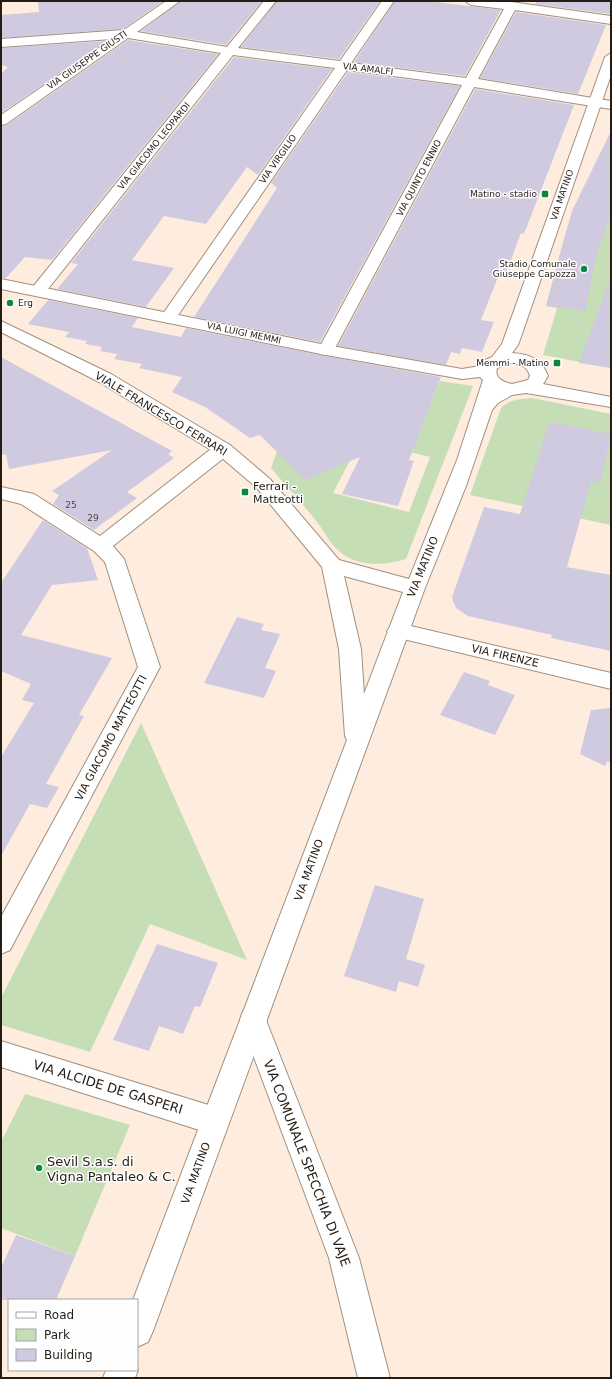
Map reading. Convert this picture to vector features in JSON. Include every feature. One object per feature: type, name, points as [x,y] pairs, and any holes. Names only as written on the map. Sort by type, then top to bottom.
[{"type":"street","name":"VIA GIUSEPPE GIUSTI","points":[[1,121],[174,1]]},
{"type":"street","name":"VIA GIACOMO LEOPARDI","points":[[38,291],[229,50],[270,1]]},
{"type":"street","name":"VIA VIRGILIO","points":[[168,318],[388,1]]},
{"type":"street","points":[[471,1],[611,20]]},
{"type":"street","name":"VIA QUINTO ENNIO","points":[[326,350],[512,6]]},
{"type":"street","name":"VIA AMALFI","points":[[1,42],[125,34],[343,66],[470,82],[611,105]]},
{"type":"street","name":"VIA MATINO","points":[[138,1328],[398,631],[454,492],[484,410],[492,370],[510,345],[611,57]]},
{"type":"street","name":"VIA LUIGI MEMMI","points":[[1,284],[326,350],[462,374],[476,374],[492,370],[515,358],[534,367]]},
{"type":"street","name":"VIALE FRANCESCO FERRARI","points":[[1,326],[105,378],[223,450],[263,483],[332,565],[350,649],[356,743]]},
{"type":"street","points":[[514,334],[521,353],[534,367],[559,384],[588,398]]},
{"type":"street","points":[[519,389],[538,381],[534,367]]},
{"type":"street","points":[[492,370],[496,385],[519,389],[537,388],[611,402]]},
{"type":"street","name":"VIA MATINO","points":[[484,410],[489,401],[495,396],[519,389]]},
{"type":"street","points":[[101,546],[223,450]]},
{"type":"street","name":"VIA GIACOMO MATTEOTTI","points":[[1,493],[27,499],[101,546],[114,559],[149,667],[1,942]]},
{"type":"street","points":[[332,565],[415,588]]},
{"type":"street","name":"VIA FIRENZE","points":[[398,631],[611,681]]},
{"type":"street","name":"VIA COMUNALE SPECCHIA DI VAJE","points":[[253,1020],[344,1258],[374,1378]]},
{"type":"street","name":"VIA ALCIDE DE GASPERI","points":[[1,1054],[215,1121]]},
{"type":"green space","name":"Stadio Comunale Giuseppe Capozza","points":[[611,141],[611,368],[543,355],[557,308],[546,306],[566,231],[582,190]]},
{"type":"green space","points":[[440,381],[473,386],[406,559],[389,563],[371,564],[354,560],[346,556],[333,545],[306,508],[271,468],[277,451],[367,428],[333,493],[409,512],[430,457],[410,452]]},
{"type":"green space","points":[[532,398],[611,414],[611,525],[470,495],[501,408],[512,401]]},
{"type":"green space","points":[[141,723],[247,960],[150,924],[90,1052],[1,1025],[1,998]]},
{"type":"green space","points":[[25,1094],[130,1125],[75,1256],[1,1228],[1,1142]]},
{"type":"building","points":[[38,1],[163,1],[123,29],[1,38],[1,15],[39,12]]},
{"type":"building","points":[[181,1],[262,1],[226,45],[141,31]]},
{"type":"building","points":[[277,1],[380,1],[339,59],[241,47]]},
{"type":"building","points":[[395,1],[428,1],[501,10],[465,76],[354,62]]},
{"type":"building","points":[[537,1],[611,1],[611,11],[610,14],[535,4]]},
{"type":"building","points":[[516,12],[606,25],[578,94],[480,78]]},
{"type":"building","points":[[128,40],[218,54],[52,260],[25,257],[6,278],[1,278],[1,126],[7,125]]},
{"type":"building","points":[[107,41],[1,113],[1,74],[8,67],[1,65],[1,48]]},
{"type":"building","points":[[234,57],[332,69],[258,175],[247,167],[206,224],[164,216],[132,260],[174,268],[146,307],[57,289],[78,264],[71,263]]},
{"type":"building","points":[[348,72],[460,86],[320,342],[194,317],[277,188],[271,183]]},
{"type":"building","points":[[475,89],[574,105],[524,234],[521,233],[506,273],[500,272],[481,320],[494,322],[482,352],[462,348],[460,354],[451,352],[446,365],[338,346]]},
{"type":"building","points":[[611,131],[611,213],[594,263],[586,311],[546,306],[572,211]]},
{"type":"building","points":[[608,284],[611,284],[611,368],[579,363]]},
{"type":"building","points":[[48,300],[138,318],[132,327],[181,337],[186,328],[320,355],[441,377],[409,460],[414,461],[398,506],[342,494],[360,457],[305,480],[260,435],[250,438],[205,407],[172,392],[182,377],[139,368],[142,364],[114,359],[117,354],[100,351],[102,347],[85,344],[87,341],[65,337],[69,332],[28,324]]},
{"type":"building","points":[[1,357],[172,451],[168,454],[174,458],[127,492],[137,498],[94,530],[53,504],[59,495],[52,491],[112,450],[9,469],[6,455],[1,454]]},
{"type":"building","points":[[549,422],[611,434],[600,483],[591,481],[567,567],[611,575],[611,651],[551,638],[552,635],[468,616],[456,608],[453,601],[452,597],[484,507],[520,514]]},
{"type":"building","points":[[43,520],[87,548],[98,580],[52,585],[21,635],[112,658],[79,715],[84,716],[46,784],[59,787],[47,808],[30,804],[1,856],[1,757],[34,703],[22,700],[31,684],[1,671],[1,583]]},
{"type":"building","points":[[237,617],[264,624],[261,630],[280,634],[265,668],[276,671],[264,698],[204,683]]},
{"type":"building","points":[[464,672],[490,681],[488,685],[515,695],[495,735],[440,715]]},
{"type":"building","points":[[611,708],[611,763],[607,761],[605,766],[580,754],[591,710]]},
{"type":"building","points":[[375,885],[424,899],[406,959],[425,965],[418,987],[399,981],[396,992],[344,976]]},
{"type":"building","points":[[157,944],[218,963],[200,1007],[195,1006],[183,1034],[159,1026],[149,1051],[113,1040]]},
{"type":"building","points":[[16,1235],[75,1256],[56,1299],[1,1300],[1,1268]]},
{"type":"place","name":"Matino - stadio","points":[[545,194]]},
{"type":"place","name":"Stadio Comunale Giuseppe Capozza","points":[[584,269]]},
{"type":"place","name":"Erg","points":[[10,303]]},
{"type":"place","name":"Memmi - Matino","points":[[557,363]]},
{"type":"place","name":"Ferrari - Matteotti","points":[[245,492]]},
{"type":"place","name":"Sevil S.a.s. di Vigna Pantaleo & C.","points":[[39,1168]]}]
